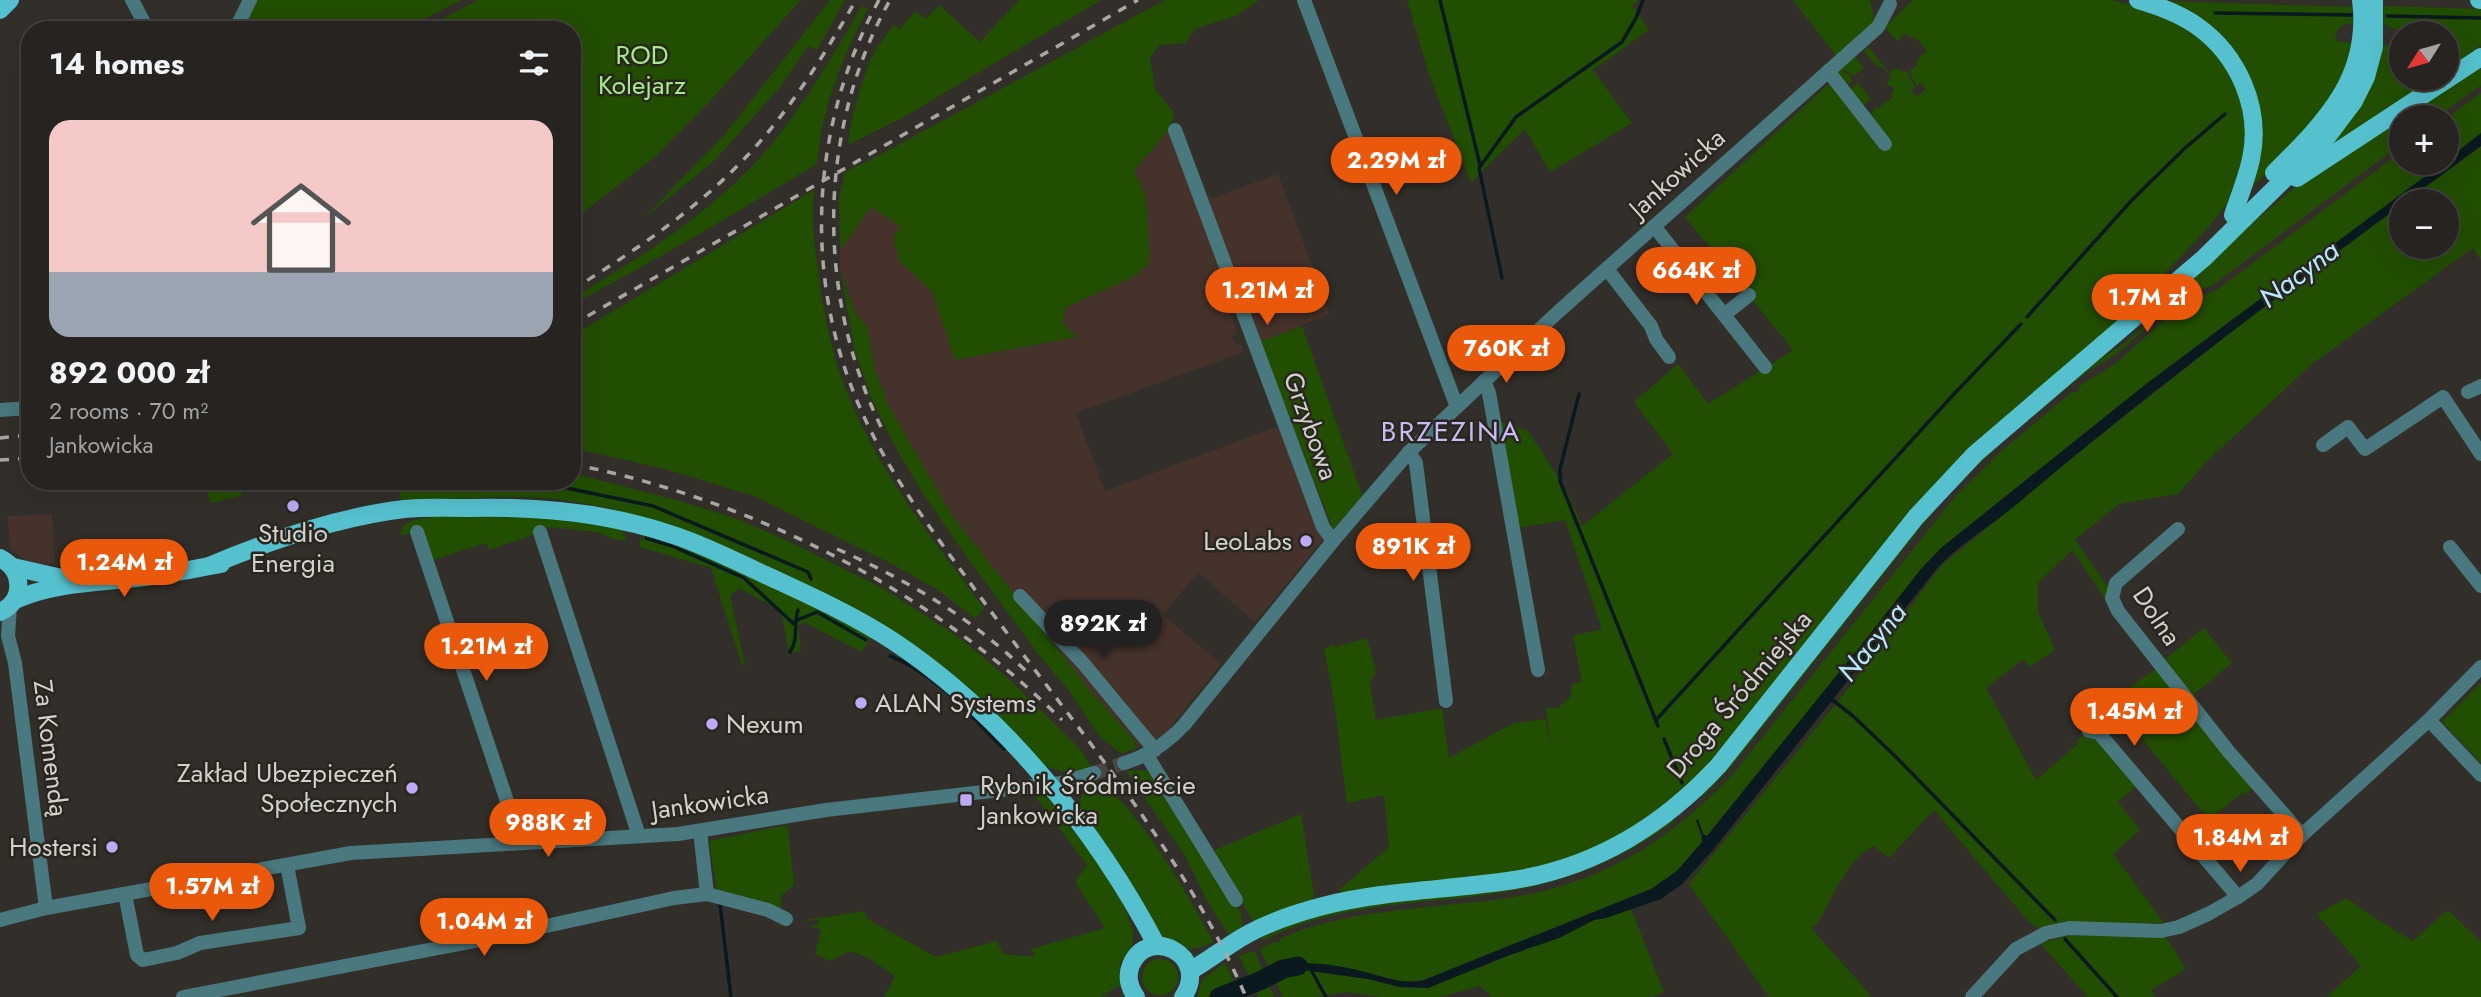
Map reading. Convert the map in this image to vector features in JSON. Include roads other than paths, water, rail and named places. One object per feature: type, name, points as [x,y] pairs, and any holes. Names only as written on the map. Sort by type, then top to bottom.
[{"type":"main road","points":[[0,10],[10,0]]},
{"type":"main road","points":[[2138,0],[2158,6],[2195,24],[2222,48],[2241,79],[2252,117],[2253,144],[2247,174],[2233,215]]},
{"type":"main road","points":[[2361,0],[2362,29],[2367,47]]},
{"type":"main road","points":[[2367,47],[2374,0]]},
{"type":"main road","name":"Droga Śródmiejska","points":[[2174,282],[2198,252],[2331,112],[2367,47]]},
{"type":"main road","name":"Droga Śródmiejska","points":[[1187,965],[1281,920],[1334,903],[1511,881],[1557,870],[1602,854],[1655,823],[1692,794],[1719,765],[1948,480],[1986,443],[2204,258],[2342,120],[2360,89],[2367,47]]},
{"type":"main road","points":[[2274,189],[2308,172],[2481,57]]},
{"type":"main road","points":[[8,606],[34,592],[79,582],[139,578],[209,566],[289,536],[344,520],[414,508],[547,509],[610,518],[664,532],[730,558],[845,614],[903,648],[976,706],[1047,784],[1092,842],[1144,920],[1149,949]]},
{"type":"main road","points":[[4,559],[79,582]]},
{"type":"main road","points":[[4,559],[19,582],[8,606]]},
{"type":"main road","points":[[1136,997],[1129,985],[1129,972],[1133,961],[1149,949],[1171,949],[1187,965],[1189,989],[1183,997]]},
{"type":"street","points":[[132,0],[143,21]]},
{"type":"street","points":[[240,21],[250,0]]},
{"type":"street","points":[[1304,0],[1457,407]]},
{"type":"street","name":"Jankowicka","points":[[1124,763],[1151,752],[1184,725],[1409,452],[1654,226],[1878,27],[1890,4]]},
{"type":"street","points":[[1828,71],[1885,144]]},
{"type":"street","name":"Grzybowa","points":[[1175,130],[1323,527],[1333,541]]},
{"type":"street","points":[[1654,226],[1765,367]]},
{"type":"street","points":[[1607,269],[1651,326],[1656,339],[1669,357]]},
{"type":"street","points":[[1724,315],[1749,295]]},
{"type":"street","points":[[1484,381],[1489,393],[1538,670]]},
{"type":"street","points":[[2323,445],[2348,427],[2365,450],[2442,397],[2481,454]]},
{"type":"street","points":[[0,410],[21,409]]},
{"type":"street","points":[[1409,452],[1416,463],[1446,701]]},
{"type":"street","name":"Dolna","points":[[2178,529],[2116,583],[2112,597],[2119,611],[2216,736],[2302,835]]},
{"type":"street","points":[[540,531],[639,836]]},
{"type":"street","points":[[417,532],[521,843]]},
{"type":"street","points":[[2450,547],[2481,586]]},
{"type":"street","points":[[1020,596],[1083,663],[1151,752],[1236,900]]},
{"type":"street","name":"Za Komendą","points":[[8,606],[4,632],[15,663],[46,908]]},
{"type":"street","points":[[1972,997],[2016,950],[2046,933],[2069,928],[2161,931],[2179,927],[2238,897],[2257,884],[2302,835],[2429,720],[2481,667]]},
{"type":"street","points":[[2429,720],[2481,775]]},
{"type":"street","points":[[2089,731],[2099,733],[2238,897]]},
{"type":"street","name":"Jankowicka","points":[[0,920],[46,908],[373,851],[700,831],[826,810],[1069,781],[1094,773]]},
{"type":"street","points":[[700,831],[707,894]]},
{"type":"street","points":[[125,894],[137,955],[144,960],[177,953],[200,943],[299,928],[287,865]]},
{"type":"street","points":[[183,997],[496,937],[623,908],[707,894],[768,910],[786,919]]},
{"type":"water","points":[[2481,133],[2481,146],[2459,162],[2459,150]]},
{"type":"water","points":[[2427,175],[2441,175],[2422,189],[2408,189]]},
{"type":"water","points":[[2389,203],[2389,214],[2162,386],[1939,566],[1713,850],[1682,884],[1661,899],[1594,920],[1559,938],[1428,988],[1400,987],[1368,979],[1303,970],[1277,977],[1273,969],[1306,963],[1343,967],[1402,981],[1424,980],[1651,889],[1677,871],[1702,842],[1696,820],[1698,819],[1703,834],[1707,836],[1849,660],[1848,657],[1855,653],[1921,569],[1941,548],[2146,384]]},
{"type":"water","points":[[1260,977],[1264,984],[1236,993],[1208,997]]},
{"type":"waterway","points":[[1440,0],[1480,165]]},
{"type":"waterway","points":[[1502,278],[1479,168],[1516,117],[1622,42],[1643,0]]},
{"type":"waterway","points":[[2215,13],[2354,15]]},
{"type":"waterway","points":[[2387,16],[2481,18]]},
{"type":"waterway","points":[[2027,317],[2131,201],[2184,149],[2225,114]]},
{"type":"waterway","points":[[1656,720],[2021,324]]},
{"type":"waterway","points":[[1579,394],[1560,469],[1560,481],[1658,726]]},
{"type":"waterway","points":[[576,490],[653,506],[808,572],[811,579]]},
{"type":"waterway","points":[[646,538],[672,546],[744,578],[794,624]]},
{"type":"waterway","points":[[790,652],[798,610]]},
{"type":"waterway","points":[[795,621],[817,612],[866,640]]},
{"type":"waterway","points":[[890,656],[906,663],[937,684],[1004,749]]},
{"type":"waterway","points":[[1830,698],[1896,757],[2055,920]]},
{"type":"waterway","points":[[1664,739],[1682,783]]},
{"type":"waterway","points":[[720,904],[731,997]]},
{"type":"waterway","points":[[2065,939],[2117,997]]},
{"type":"waterway","name":"Nacyna","points":[[1219,997],[1283,969],[1298,966]]},
{"type":"waterway","points":[[1310,968],[1326,997]]},
{"type":"tunnel","points":[[1094,773],[1124,763]]},
{"type":"railway","points":[[581,284],[685,213],[746,157],[792,102],[856,0]]},
{"type":"railway","points":[[879,0],[856,48],[839,99],[827,150],[822,203],[823,255],[829,308],[842,360],[861,410],[899,481],[944,548],[1086,737],[1157,837],[1220,942],[1246,997]]},
{"type":"railway","points":[[881,427],[860,376],[845,322],[836,268],[834,212],[838,157],[849,103],[866,50],[890,0]]},
{"type":"railway","points":[[581,320],[1138,0]]},
{"type":"railway","points":[[0,438],[21,436]]},
{"type":"railway","points":[[0,460],[21,459]]},
{"type":"railway","points":[[581,466],[640,480],[706,501],[772,527],[836,557],[897,591],[956,630],[1011,673],[1062,720]]},
{"type":"railway","points":[[837,549],[913,587],[961,617],[1027,672]]},
{"type":"place","name":"Studio Energia","points":[[293,506]]},
{"type":"place","name":"LeoLabs","points":[[1306,541]]},
{"type":"place","name":"ALAN Systems","points":[[861,703]]},
{"type":"place","name":"Nexum","points":[[712,724]]},
{"type":"place","name":"Zakład Ubezpieczeń Społecznych","points":[[412,788]]},
{"type":"place","name":"Rybnik Śródmieście Jankowicka","points":[[966,800]]},
{"type":"place","name":"Hostersi","points":[[112,847]]},
{"type":"district","name":"BRZEZINA","points":[[1451,431]]},
{"type":"park label","name":"ROD Kolejarz","points":[[642,70]]}]
